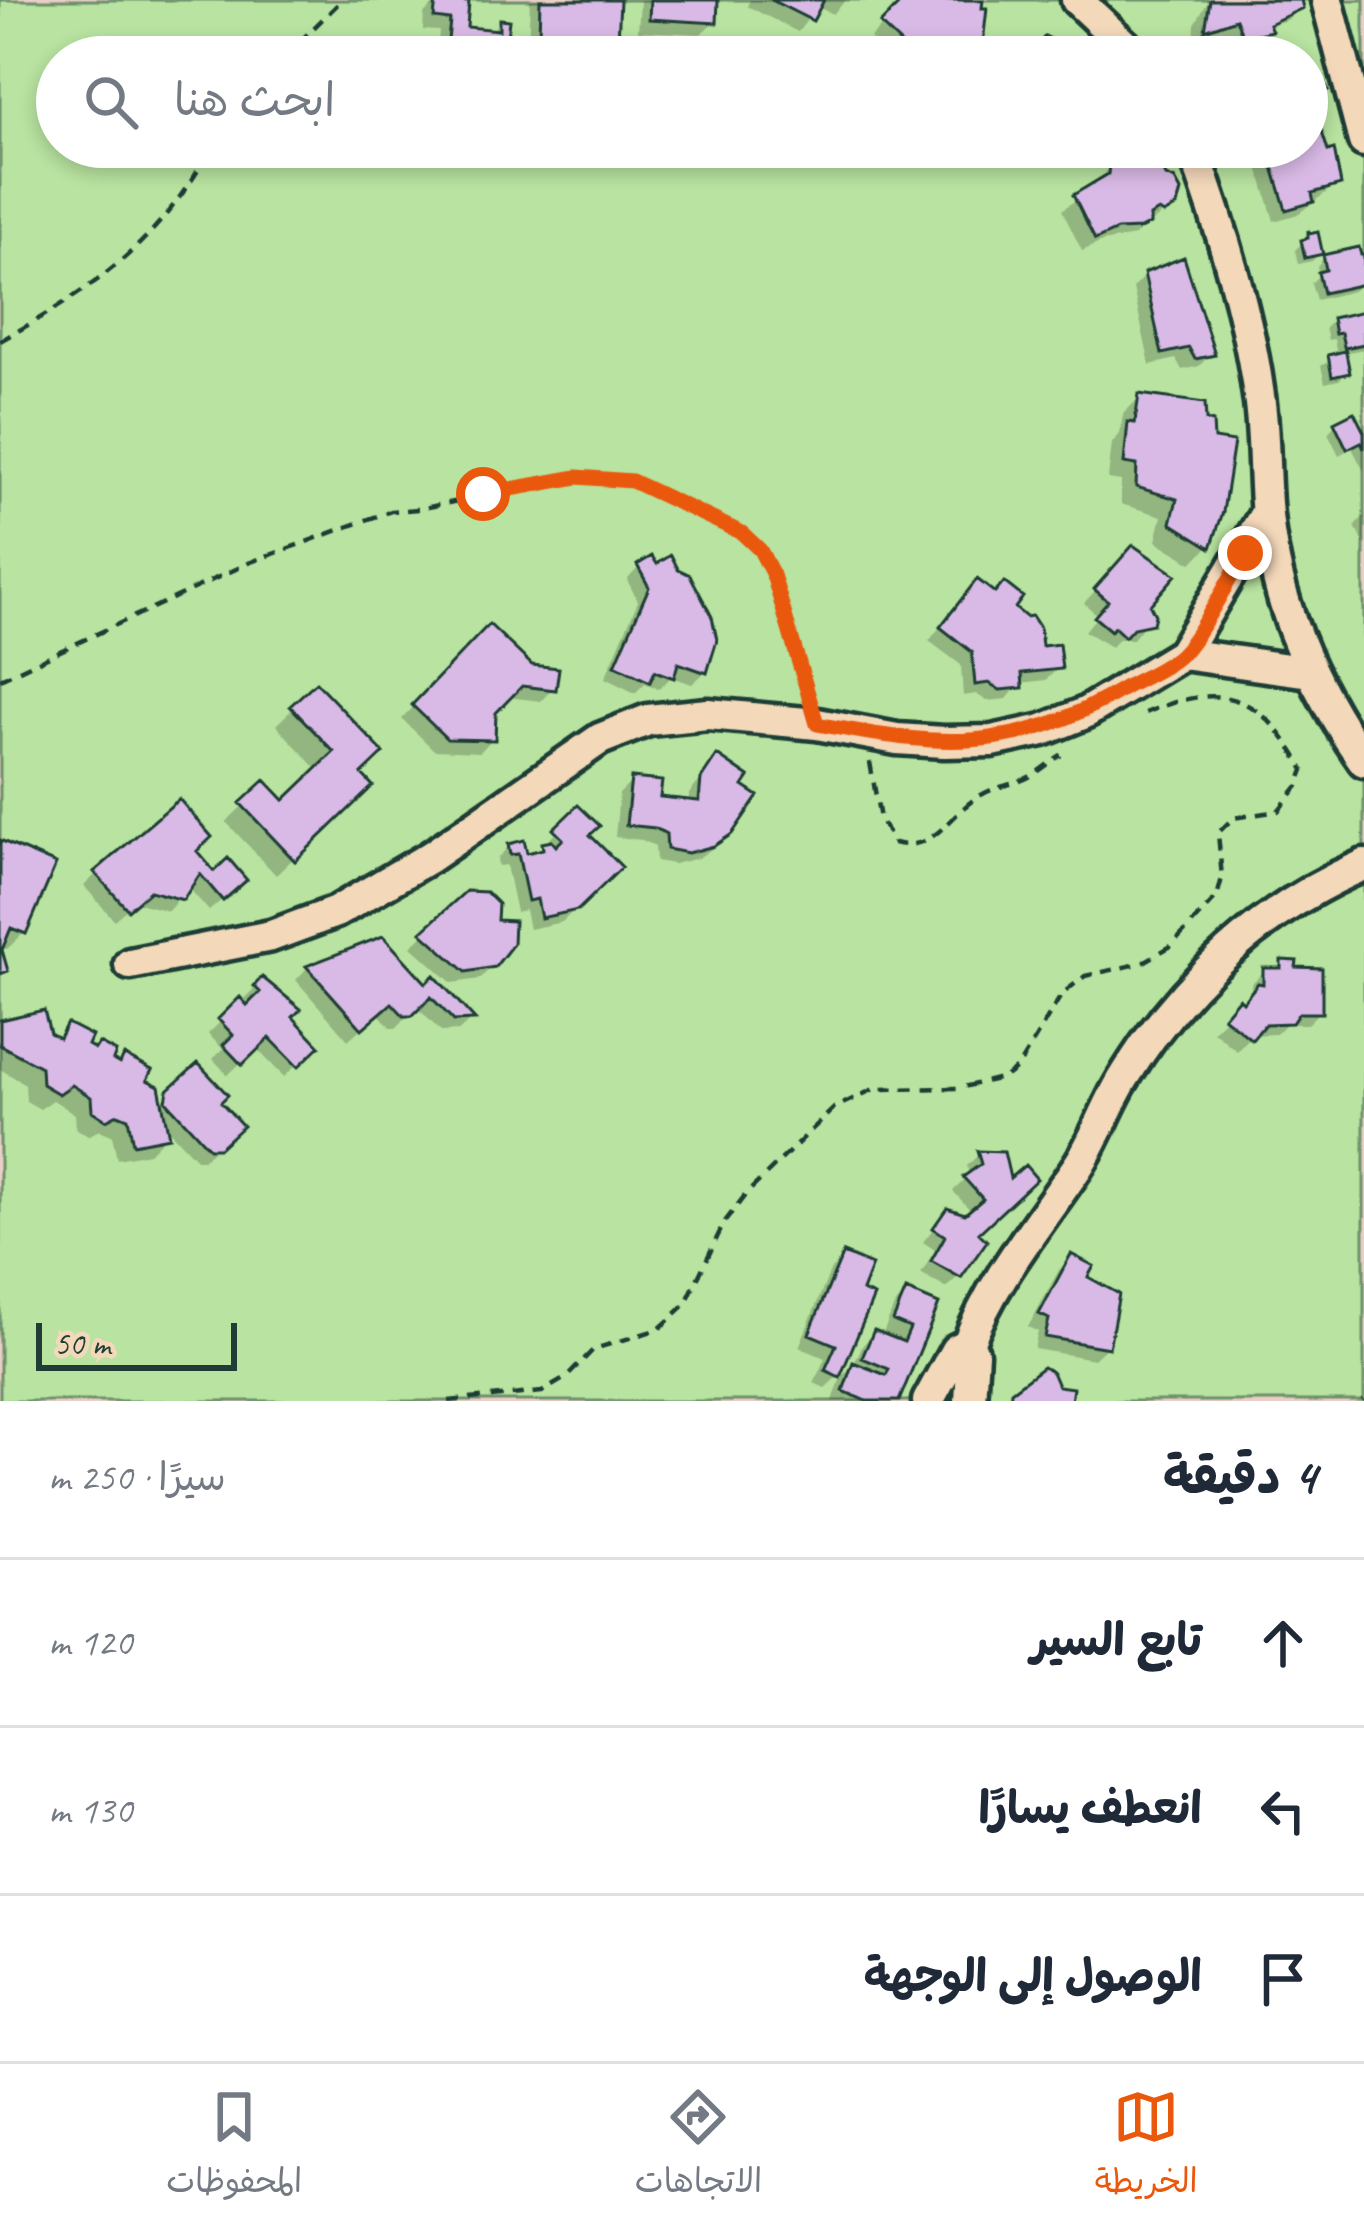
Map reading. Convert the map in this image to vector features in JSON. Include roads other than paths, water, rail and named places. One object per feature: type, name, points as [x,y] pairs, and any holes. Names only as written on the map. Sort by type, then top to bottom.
[{"type":"street","points":[[1077,0],[1118,36]]},
{"type":"street","points":[[1327,0],[1364,141]]},
{"type":"street","points":[[1199,168],[1256,376],[1266,513],[1281,595],[1310,672],[1364,760]]},
{"type":"street","points":[[130,964],[271,936],[336,912],[430,857],[600,740],[648,720],[708,714],[817,724],[897,740],[992,741],[1042,730],[1084,712],[1182,654],[1266,513]]},
{"type":"street","points":[[1182,654],[1310,672]]},
{"type":"street","points":[[928,1401],[956,1350],[967,1346],[1005,1270],[1080,1163],[1121,1082],[1168,1015],[1259,925],[1319,886],[1364,865]]},
{"type":"street","points":[[967,1346],[973,1353],[970,1401]]}]
